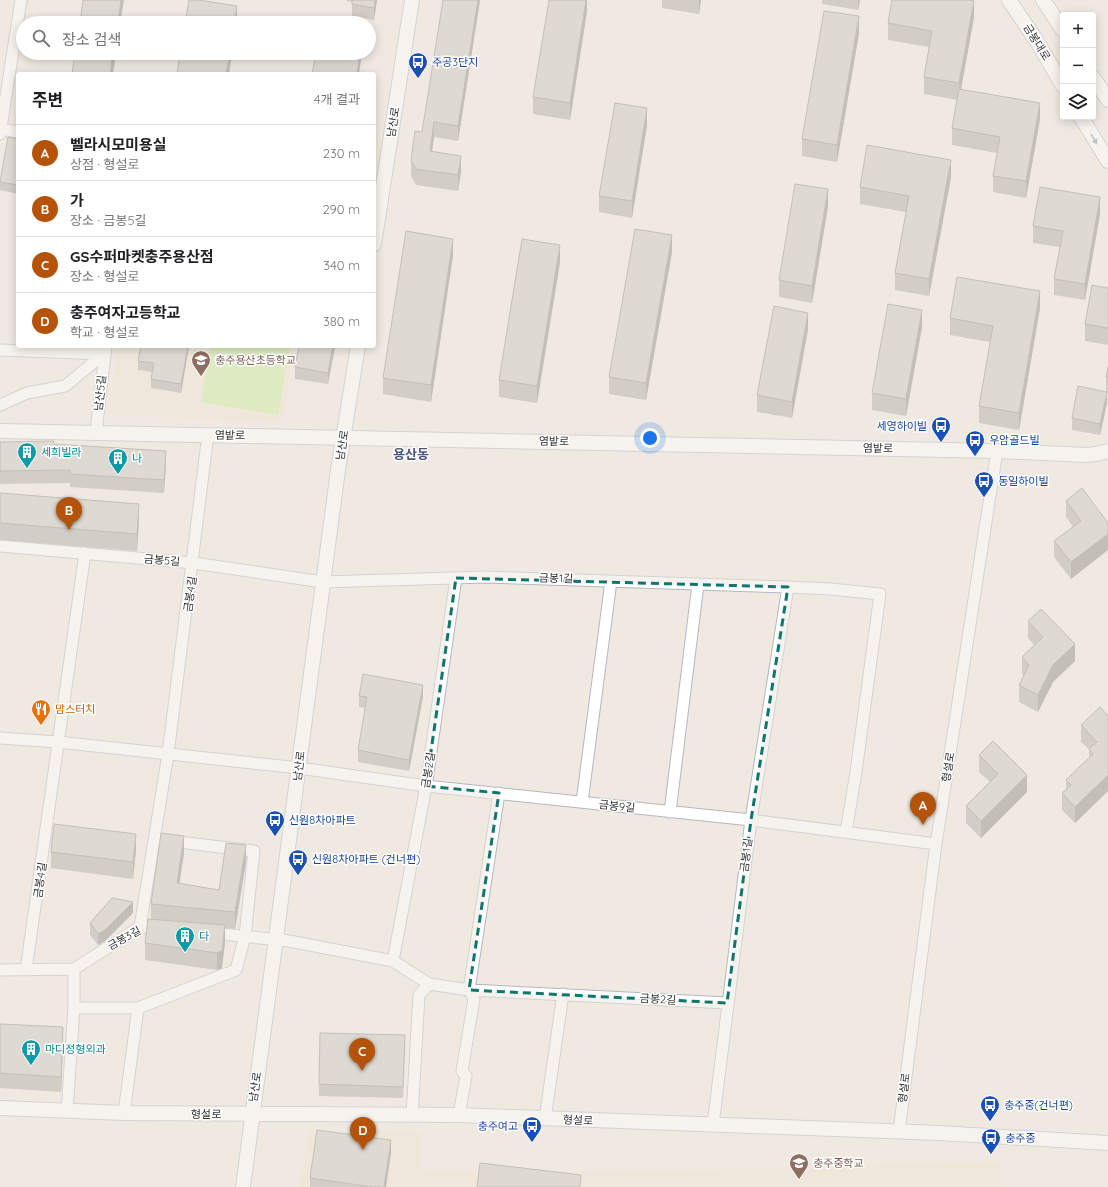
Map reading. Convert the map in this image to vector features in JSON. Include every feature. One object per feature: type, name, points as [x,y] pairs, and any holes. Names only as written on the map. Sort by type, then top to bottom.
[{"type":"street","points":[[18,16],[21,0]]},
{"type":"street","name":"남산로","points":[[376,218],[378,192],[412,0]]},
{"type":"street","name":"금봉대로","points":[[1009,0],[1036,40],[1062,84]]},
{"type":"street","points":[[1043,0],[1060,26]]},
{"type":"street","points":[[16,31],[0,130],[16,132]]},
{"type":"street","points":[[1096,81],[1108,100]]},
{"type":"street","points":[[1083,120],[1108,161]]},
{"type":"street","name":"남산로","points":[[243,1187],[323,582],[343,437],[358,348]]},
{"type":"street","points":[[0,350],[105,350]]},
{"type":"street","points":[[0,405],[27,393],[65,386],[105,350]]},
{"type":"street","name":"남산5길","points":[[96,432],[105,350]]},
{"type":"street","name":"염밭로","points":[[0,431],[997,451],[1086,455],[1108,451]]},
{"type":"street","name":"금봉4길","points":[[140,927],[168,754],[194,563],[208,434]]},
{"type":"street","name":"형설로","points":[[899,1131],[936,844],[997,451]]},
{"type":"street","name":"금봉5길","points":[[0,546],[194,563],[323,582]]},
{"type":"street","name":"금봉4길","points":[[26,970],[85,553]]},
{"type":"street","name":"금봉1길","points":[[323,582],[499,577],[788,587],[880,594],[856,772],[846,832]]},
{"type":"street","name":"금봉2길","points":[[393,961],[426,786],[456,578]]},
{"type":"street","points":[[582,802],[611,580]]},
{"type":"street","points":[[670,812],[698,584]]},
{"type":"street","name":"금봉1길","points":[[713,1125],[751,820],[788,587]]},
{"type":"street","points":[[0,738],[58,742],[299,768]]},
{"type":"street","name":"금봉9길","points":[[299,768],[426,786],[751,820],[936,844]]},
{"type":"street","points":[[458,1115],[466,1076],[462,1071],[474,999],[469,990],[499,793]]},
{"type":"street","points":[[74,1008],[138,1008],[236,970],[245,936],[254,851],[155,839]]},
{"type":"street","name":"금봉3길","points":[[74,969],[140,927],[170,929]]},
{"type":"street","points":[[200,932],[277,939]]},
{"type":"street","name":"금봉2길","points":[[277,939],[393,961],[429,984],[469,990],[727,1003]]},
{"type":"street","points":[[0,970],[74,969],[74,1008],[67,1111]]},
{"type":"street","points":[[412,1116],[419,995],[429,984]]},
{"type":"street","points":[[545,1119],[562,994]]},
{"type":"street","points":[[124,1113],[138,1008]]},
{"type":"street","name":"형설로","points":[[0,1108],[124,1113],[412,1116],[458,1115],[899,1131],[1108,1143]]},
{"type":"highlighted area","points":[[456,578],[788,587],[751,820],[727,1003],[469,990],[499,793],[426,786]]},
{"type":"shaded area","name":"충주용산초등학교","points":[[117,348],[294,348],[283,416],[275,421],[114,415],[109,408]]},
{"type":"shaded area","points":[[308,1131],[422,1133],[420,1170],[598,1172],[1001,1162],[999,1187],[299,1187]]},
{"type":"green space","points":[[210,348],[290,348],[278,415],[201,402]]},
{"type":"building","points":[[83,0],[121,0],[119,16],[81,16]]},
{"type":"building","points":[[189,0],[237,6],[235,16],[186,16]]},
{"type":"building","points":[[352,0],[375,0],[374,8],[352,4]]},
{"type":"building","points":[[443,0],[478,0],[458,126],[434,122],[430,151],[461,156],[458,175],[416,169],[411,161],[415,131],[422,132]]},
{"type":"building","points":[[549,0],[586,0],[570,103],[533,97]]},
{"type":"building","points":[[892,0],[974,1],[959,83],[924,77],[932,31],[888,23]]},
{"type":"building","points":[[824,11],[859,16],[837,145],[802,139]]},
{"type":"building","points":[[74,60],[112,60],[110,72],[72,72]]},
{"type":"building","points":[[179,60],[229,60],[226,72],[177,72]]},
{"type":"building","points":[[315,60],[359,60],[357,72],[312,72]]},
{"type":"building","points":[[959,89],[1040,103],[1026,181],[993,176],[1000,137],[952,128]]},
{"type":"building","points":[[615,103],[647,108],[632,201],[599,196]]},
{"type":"building","points":[[8,137],[16,139],[16,185],[0,182]]},
{"type":"building","points":[[867,145],[951,160],[929,279],[895,273],[909,196],[860,187]]},
{"type":"building","points":[[795,184],[828,189],[812,286],[779,280]]},
{"type":"building","points":[[1040,187],[1100,197],[1085,284],[1054,279],[1063,231],[1033,226]]},
{"type":"building","points":[[635,229],[672,235],[646,383],[609,377]]},
{"type":"building","points":[[406,231],[453,239],[431,385],[383,378]]},
{"type":"building","points":[[522,239],[560,245],[537,386],[499,380]]},
{"type":"building","points":[[957,277],[1040,291],[1019,413],[979,406],[993,326],[950,318]]},
{"type":"building","points":[[1092,285],[1108,288],[1108,328],[1085,324]]},
{"type":"building","points":[[888,304],[922,310],[906,399],[872,393]]},
{"type":"building","points":[[774,306],[808,313],[792,402],[757,395]]},
{"type":"building","points":[[141,348],[188,348],[181,384],[151,379],[154,363],[138,361]]},
{"type":"building","points":[[299,348],[333,348],[328,373],[295,367]]},
{"type":"building","points":[[1078,386],[1107,392],[1100,424],[1072,418]]},
{"type":"building","points":[[54,441],[54,444],[166,451],[164,480],[70,474],[70,470],[0,471],[0,442]]},
{"type":"building","points":[[1082,488],[1108,523],[1108,534],[1071,562],[1054,541],[1081,521],[1066,501]]},
{"type":"building","points":[[0,493],[139,504],[137,534],[0,523]]},
{"type":"building","points":[[1041,609],[1075,644],[1053,665],[1038,695],[1019,685],[1029,665],[1022,657],[1043,637],[1028,621]]},
{"type":"building","points":[[363,674],[423,685],[409,760],[358,750],[367,697],[359,696]]},
{"type":"building","points":[[1100,707],[1108,716],[1108,775],[1075,807],[1062,793],[1071,785],[1066,780],[1093,754],[1089,749],[1097,742],[1081,725]]},
{"type":"building","points":[[993,741],[1027,775],[981,821],[966,806],[998,774],[979,755]]},
{"type":"building","points":[[54,824],[136,834],[133,862],[51,852]]},
{"type":"building","points":[[161,833],[184,836],[177,883],[219,890],[226,843],[246,845],[235,912],[151,904]]},
{"type":"building","points":[[112,898],[133,902],[105,930],[98,934],[90,923]]},
{"type":"building","points":[[148,919],[225,925],[222,951],[217,953],[145,943]]},
{"type":"building","name":"마디정형외과","points":[[0,1024],[63,1027],[61,1077],[0,1073]]},
{"type":"building","points":[[320,1033],[405,1035],[403,1087],[319,1084]]},
{"type":"building","points":[[317,1130],[391,1140],[384,1187],[373,1187],[310,1178]]},
{"type":"building","points":[[480,1163],[581,1175],[580,1187],[477,1187]]},
{"type":"place","name":"주공3단지","points":[[418,79]]},
{"type":"place","name":"충주용산초등학교","points":[[201,377]]},
{"type":"place","name":"세영하이빌","points":[[941,443]]},
{"type":"place","name":"우암골드빌","points":[[975,457]]},
{"type":"place","name":"세희빌라","points":[[27,469]]},
{"type":"place","name":"나","points":[[118,475]]},
{"type":"place","name":"동일하이빌","points":[[984,498]]},
{"type":"place","name":"가","points":[[69,530]]},
{"type":"place","name":"맘스터치","points":[[41,726]]},
{"type":"place","name":"벨라시모미용실","points":[[923,825]]},
{"type":"place","name":"신원8차아파트","points":[[275,837]]},
{"type":"place","name":"신원8차아파트 (건너편)","points":[[298,876]]},
{"type":"place","name":"다","points":[[185,953]]},
{"type":"place","name":"마디정형외과","points":[[31,1066]]},
{"type":"place","name":"GS수퍼마켓충주용산점","points":[[362,1071]]},
{"type":"place","name":"충주중(건너편)","points":[[990,1122]]},
{"type":"place","name":"충주여고","points":[[532,1143]]},
{"type":"place","name":"충주여자고등학교","points":[[363,1150]]},
{"type":"place","name":"충주중","points":[[991,1155]]},
{"type":"place","name":"충주중학교","points":[[799,1180]]},
{"type":"district","name":"용산동","points":[[411,454]]}]
